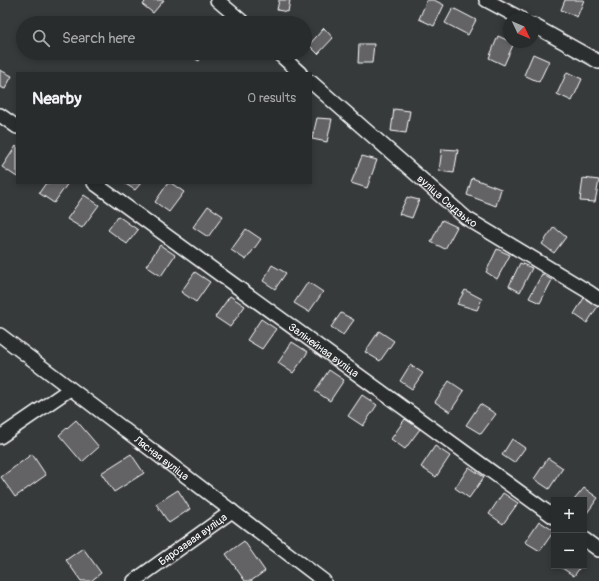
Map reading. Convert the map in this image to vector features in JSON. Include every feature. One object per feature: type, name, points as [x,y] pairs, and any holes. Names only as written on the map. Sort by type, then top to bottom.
[{"type":"street","points":[[217,0],[236,16]]},
{"type":"street","points":[[486,0],[509,12]]},
{"type":"street","points":[[539,28],[599,62]]},
{"type":"street","points":[[286,60],[299,72]]},
{"type":"street","name":"вуліца Сыдзько","points":[[312,83],[466,218],[599,299]]},
{"type":"street","points":[[0,115],[16,126]]},
{"type":"street","name":"Залінейная вуліца","points":[[95,184],[551,516]]},
{"type":"street","name":"Лясная вуліца","points":[[0,335],[324,581]]},
{"type":"street","points":[[0,437],[70,389]]},
{"type":"street","name":"Бярозавая вуліца","points":[[134,581],[232,511]]},
{"type":"street","points":[[587,541],[599,550]]},
{"type":"building","points":[[146,0],[164,0],[153,13],[143,5]]},
{"type":"building","points":[[279,0],[290,0],[288,12],[277,10]]},
{"type":"building","points":[[427,0],[434,0],[444,5],[434,26],[419,19]]},
{"type":"building","points":[[565,0],[584,0],[577,17],[561,10]]},
{"type":"building","points":[[453,8],[476,20],[468,35],[445,23]]},
{"type":"building","points":[[324,28],[333,38],[318,54],[312,48],[312,42]]},
{"type":"building","points":[[498,36],[503,38],[503,48],[512,48],[504,65],[489,58]]},
{"type":"building","points":[[359,44],[374,44],[372,63],[358,63]]},
{"type":"building","points":[[533,54],[549,61],[539,82],[524,75]]},
{"type":"building","points":[[0,70],[12,76],[5,89],[0,87]]},
{"type":"building","points":[[567,72],[582,79],[572,101],[557,94]]},
{"type":"building","points":[[394,109],[410,111],[406,133],[391,131]]},
{"type":"building","points":[[317,118],[332,119],[327,142],[312,139]]},
{"type":"building","points":[[16,146],[16,176],[2,167]]},
{"type":"building","points":[[442,149],[458,150],[454,173],[439,171]]},
{"type":"building","points":[[362,156],[377,160],[367,188],[351,183]]},
{"type":"building","points":[[472,178],[501,189],[496,206],[467,195]]},
{"type":"building","points":[[583,178],[599,180],[595,202],[580,201]]},
{"type":"building","points":[[45,184],[67,184],[54,203],[39,193]]},
{"type":"building","points":[[126,184],[140,184],[135,190]]},
{"type":"building","points":[[167,184],[172,184],[184,192],[169,212],[155,202]]},
{"type":"building","points":[[84,195],[99,205],[82,228],[67,219]]},
{"type":"building","points":[[407,197],[419,200],[412,218],[399,214]]},
{"type":"building","points":[[208,206],[223,216],[208,237],[193,227]]},
{"type":"building","points":[[118,216],[138,230],[127,244],[108,230]]},
{"type":"building","points":[[442,220],[457,227],[445,249],[431,242]]},
{"type":"building","points":[[554,227],[566,237],[554,253],[542,244]]},
{"type":"building","points":[[246,229],[261,239],[246,260],[231,250]]},
{"type":"building","points":[[160,245],[175,255],[161,276],[146,266]]},
{"type":"building","points":[[497,249],[510,255],[497,279],[486,272]]},
{"type":"building","points":[[520,263],[532,268],[520,292],[509,286]]},
{"type":"building","points":[[272,265],[286,273],[275,289],[263,281]]},
{"type":"building","points":[[195,272],[210,282],[196,302],[181,292]]},
{"type":"building","points":[[542,274],[552,280],[540,303],[529,298]]},
{"type":"building","points":[[308,282],[323,292],[309,312],[294,303]]},
{"type":"building","points":[[465,290],[482,299],[477,310],[457,304]]},
{"type":"building","points":[[230,296],[245,306],[230,327],[215,317]]},
{"type":"building","points":[[584,298],[598,306],[587,323],[574,314]]},
{"type":"building","points":[[341,313],[354,320],[343,335],[331,327]]},
{"type":"building","points":[[261,319],[276,329],[262,349],[247,340]]},
{"type":"building","points":[[379,331],[394,341],[380,361],[365,352]]},
{"type":"building","points":[[292,342],[308,352],[293,373],[278,363]]},
{"type":"building","points":[[410,365],[423,373],[412,389],[400,381]]},
{"type":"building","points":[[329,370],[344,380],[330,401],[315,391]]},
{"type":"building","points":[[449,381],[464,391],[450,412],[435,402]]},
{"type":"building","points":[[362,395],[377,405],[363,426],[348,416]]},
{"type":"building","points":[[480,404],[496,414],[481,434],[466,425]]},
{"type":"building","points":[[405,419],[420,429],[405,449],[391,439]]},
{"type":"building","points":[[76,420],[99,447],[82,462],[59,435]]},
{"type":"building","points":[[512,439],[525,448],[514,463],[502,455]]},
{"type":"building","points":[[435,446],[450,456],[436,477],[421,467]]},
{"type":"building","points":[[32,454],[46,475],[15,497],[1,477]]},
{"type":"building","points":[[131,454],[144,473],[114,492],[101,473]]},
{"type":"building","points":[[548,458],[563,468],[549,489],[534,479]]},
{"type":"building","points":[[469,467],[484,477],[469,498],[455,488]]},
{"type":"building","points":[[584,488],[598,498],[587,513],[587,497],[576,497]]},
{"type":"building","points":[[178,490],[190,509],[169,523],[156,504]]},
{"type":"building","points":[[503,493],[518,503],[503,524],[489,514]]},
{"type":"building","points":[[539,521],[551,529],[551,535],[540,551],[525,542]]},
{"type":"building","points":[[244,541],[265,571],[251,581],[245,581],[226,554]]},
{"type":"building","points":[[83,548],[101,573],[91,581],[81,581],[66,560]]},
{"type":"building","points":[[564,569],[579,569],[574,576]]}]
